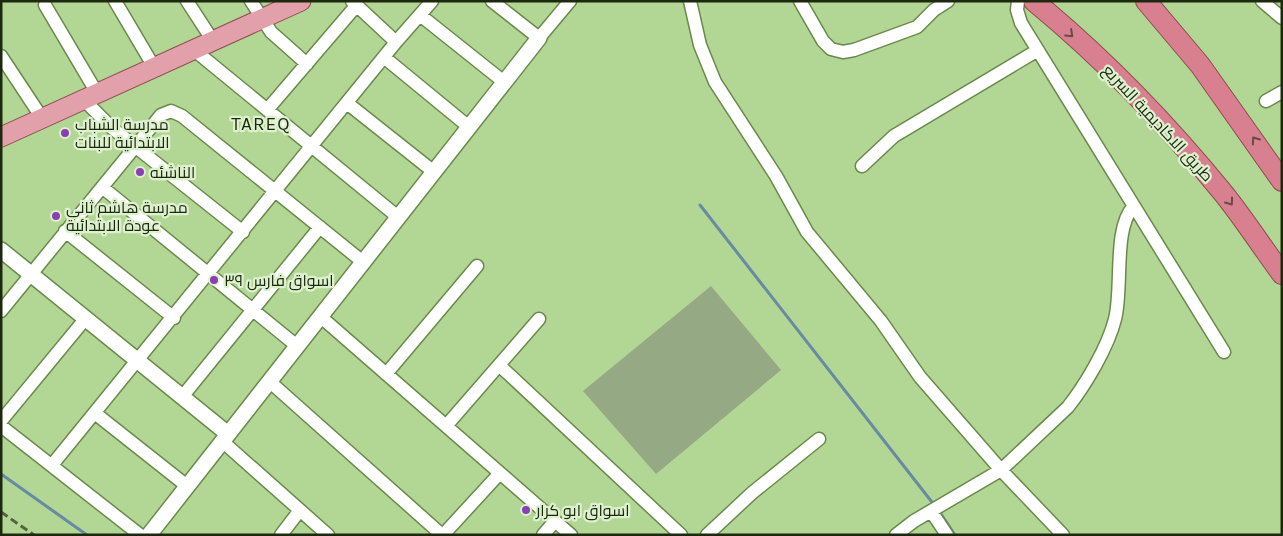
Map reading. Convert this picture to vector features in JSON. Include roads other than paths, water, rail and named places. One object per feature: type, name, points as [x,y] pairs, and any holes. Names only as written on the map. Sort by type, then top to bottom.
[{"type":"highway","name":"طريق الاكاديمية السريع","points":[[1034,1],[1119,78],[1147,107],[1225,195],[1282,275]]},
{"type":"highway","points":[[1146,1],[1200,65],[1282,181]]},
{"type":"main road","points":[[1,137],[301,1]]},
{"type":"street","points":[[115,1],[154,67]]},
{"type":"street","points":[[187,1],[213,41]]},
{"type":"street","points":[[251,1],[261,19],[282,44],[307,64]]},
{"type":"street","points":[[52,464],[96,414],[396,42],[432,1]]},
{"type":"street","points":[[492,1],[539,38]]},
{"type":"street","points":[[149,535],[504,82],[570,1]]},
{"type":"street","points":[[690,1],[700,45],[715,82],[776,176],[807,232],[881,321],[920,377],[1002,470],[1063,535]]},
{"type":"street","points":[[800,1],[823,40],[831,49],[843,52],[917,28],[934,10],[948,1]]},
{"type":"street","points":[[1018,1],[1018,16],[1133,207],[1224,352]]},
{"type":"street","points":[[1262,1],[1282,18]]},
{"type":"street","points":[[267,110],[307,64],[354,3],[396,42]]},
{"type":"street","points":[[45,5],[104,121],[243,232]]},
{"type":"street","points":[[420,15],[504,82]]},
{"type":"street","points":[[193,49],[398,217]]},
{"type":"street","points":[[862,166],[894,136],[1038,50]]},
{"type":"street","points":[[1,56],[42,118]]},
{"type":"street","points":[[385,58],[469,127]]},
{"type":"street","points":[[1266,101],[1282,92]]},
{"type":"street","points":[[347,103],[434,172]]},
{"type":"street","points":[[1,311],[161,115],[166,112],[176,112],[277,191],[363,262]]},
{"type":"street","points":[[102,187],[210,273],[297,346]]},
{"type":"street","points":[[896,535],[931,511],[1002,470],[1068,407],[1102,350],[1115,320],[1120,286],[1122,228],[1126,217],[1133,207]]},
{"type":"street","points":[[182,396],[320,227]]},
{"type":"street","points":[[65,231],[174,318]]},
{"type":"street","points":[[1,250],[182,396],[328,535]]},
{"type":"street","points":[[386,374],[477,266]]},
{"type":"street","points":[[321,317],[571,535]]},
{"type":"street","points":[[1,421],[86,318]]},
{"type":"street","points":[[446,426],[539,319]]},
{"type":"street","points":[[499,365],[681,535]]},
{"type":"street","points":[[269,381],[442,535],[500,473]]},
{"type":"street","points":[[96,414],[186,486]]},
{"type":"street","points":[[1,426],[52,464],[140,535]]},
{"type":"street","points":[[707,535],[752,493],[819,439]]},
{"type":"street","points":[[281,535],[300,510]]},
{"type":"street","points":[[931,511],[947,535]]},
{"type":"street","points":[[543,535],[555,521]]},
{"type":"waterway","points":[[700,205],[935,506]]},
{"type":"waterway","points":[[1,474],[87,535]]},
{"type":"waterway","points":[[939,511],[955,535]]},
{"type":"railway","points":[[1,512],[34,535]]},
{"type":"place","name":"مدرسة الشباب الابتدائية للبنات","points":[[65,133]]},
{"type":"place","name":"الناشئه","points":[[140,172]]},
{"type":"place","name":"مدرسة هاشم ثاني عودة الابتدائية","points":[[56,216]]},
{"type":"place","name":"اسواق فارس ٣٩","points":[[214,280]]},
{"type":"place","name":"اسواق ابو كرار","points":[[526,510]]},
{"type":"district","name":"TAREQ","points":[[261,124]]}]
